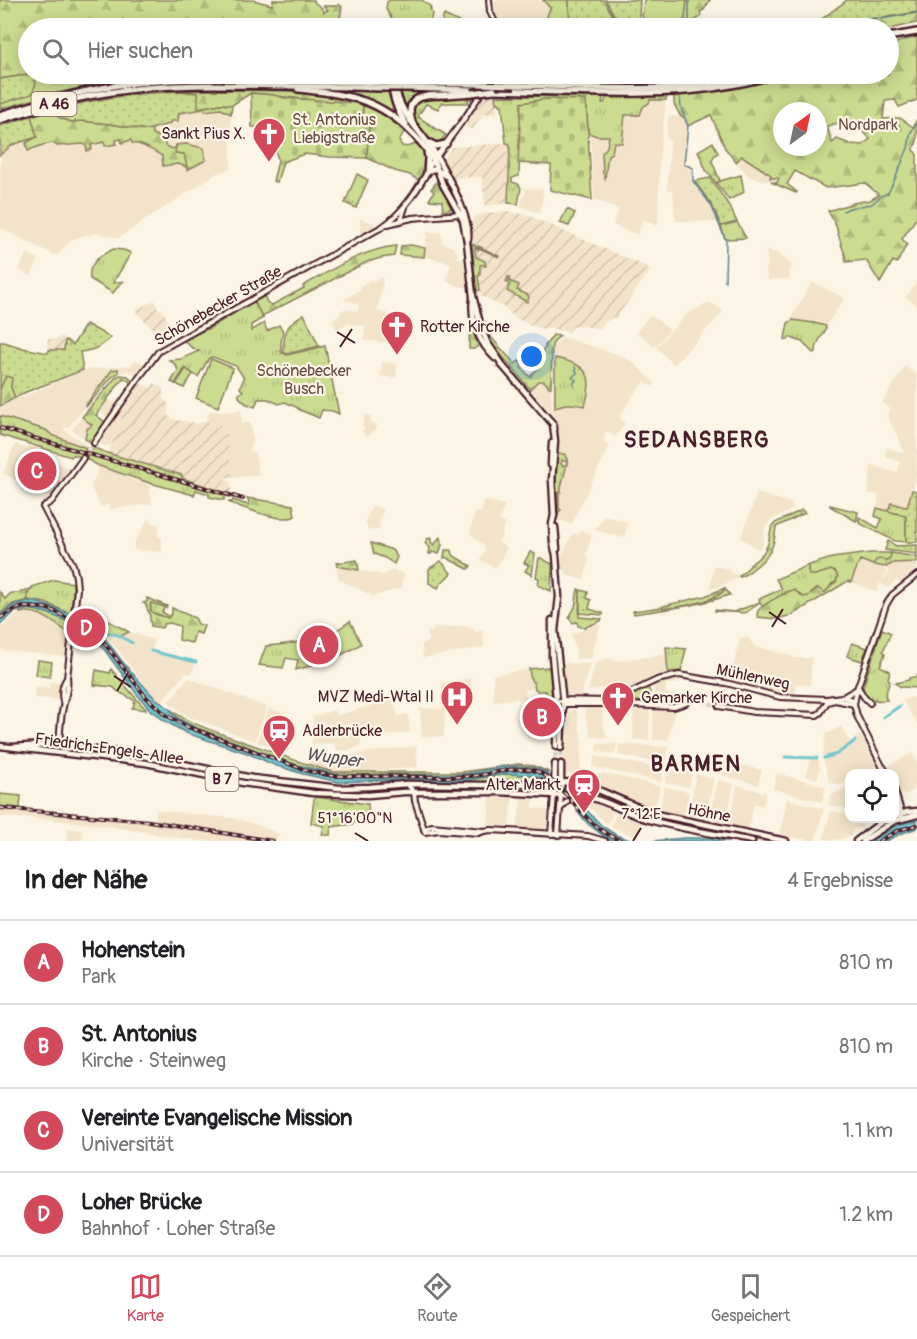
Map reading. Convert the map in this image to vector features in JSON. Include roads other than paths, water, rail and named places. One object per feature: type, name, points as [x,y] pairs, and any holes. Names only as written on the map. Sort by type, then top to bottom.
[{"type":"highway","points":[[899,37],[917,34]]},
{"type":"highway","name":"A 46","points":[[0,115],[70,94],[131,84]]},
{"type":"highway","name":"A 46","points":[[359,84],[640,90],[730,84]]},
{"type":"highway","points":[[391,84],[394,101],[399,112],[436,159]]},
{"type":"highway","points":[[465,84],[474,88]]},
{"type":"highway","name":"A 46","points":[[710,86],[718,84]]},
{"type":"highway","name":"A 46","points":[[0,120],[71,100],[122,90],[190,85],[384,85]]},
{"type":"highway","points":[[282,86],[345,95],[367,101],[389,112],[412,128]]},
{"type":"highway","points":[[412,128],[410,109],[414,101],[420,97],[474,88]]},
{"type":"highway","name":"A 46","points":[[474,88],[494,90],[513,88]]},
{"type":"highway","points":[[427,145],[446,144]]},
{"type":"highway","points":[[427,145],[427,173]]},
{"type":"main road","points":[[489,0],[493,18]]},
{"type":"main road","points":[[394,218],[401,220],[406,204],[487,84]]},
{"type":"main road","points":[[436,159],[436,169],[442,185],[458,205]]},
{"type":"main road","points":[[436,159],[462,213],[473,296],[472,307],[479,336],[489,352],[550,419],[554,429],[550,457],[554,515],[552,524],[559,597],[558,606],[555,630],[563,702],[559,747],[551,629],[552,619],[558,606]]},
{"type":"main road","points":[[427,173],[436,169]]},
{"type":"main road","points":[[436,169],[446,176]]},
{"type":"main road","points":[[406,204],[406,212],[412,218]]},
{"type":"main road","name":"Schönebecker Straße","points":[[386,225],[406,204]]},
{"type":"main road","points":[[448,214],[458,205]]},
{"type":"main road","name":"Schönebecker Straße","points":[[94,443],[159,351],[386,225],[412,218],[462,213]]},
{"type":"main road","points":[[60,754],[64,704],[63,683],[67,678],[77,589],[73,565],[43,507],[52,501],[83,458]]},
{"type":"main road","points":[[884,769],[856,716],[854,702],[857,687],[889,600],[917,575]]},
{"type":"main road","name":"Mühlenweg","points":[[627,694],[666,677],[683,675],[780,697],[826,699],[842,697],[854,702]]},
{"type":"main road","points":[[842,697],[857,687]]},
{"type":"main road","points":[[857,687],[870,703]]},
{"type":"main road","points":[[563,702],[606,701],[627,694],[629,705]]},
{"type":"main road","points":[[719,706],[754,712],[817,715],[826,702],[835,700],[854,702]]},
{"type":"main road","points":[[557,702],[678,706],[686,703]]},
{"type":"main road","name":"Friedrich-Engels-Allee","points":[[12,747],[46,745],[149,757],[252,778],[327,787],[545,782],[554,785],[562,779]]},
{"type":"main road","name":"Friedrich-Engels-Allee","points":[[0,746],[146,763],[243,783],[327,794],[368,795],[414,792],[561,795]]},
{"type":"main road","points":[[555,769],[562,779],[558,835]]},
{"type":"main road","points":[[545,782],[555,769]]},
{"type":"main road","points":[[551,834],[555,769]]},
{"type":"main road","points":[[562,779],[575,782]]},
{"type":"main road","name":"Höhne","points":[[562,779],[592,787],[633,805],[680,820],[786,841]]},
{"type":"main road","points":[[407,784],[414,792],[424,830],[432,826],[569,835],[605,841]]},
{"type":"main road","points":[[327,787],[329,790],[327,794]]},
{"type":"main road","points":[[404,792],[412,796],[415,801]]},
{"type":"main road","points":[[543,795],[554,803]]},
{"type":"main road","name":"Höhne","points":[[561,795],[598,799],[658,822],[752,841]]},
{"type":"main road","points":[[561,809],[574,796]]},
{"type":"main road","points":[[899,816],[917,813]]},
{"type":"main road","points":[[560,823],[569,835]]},
{"type":"main road","points":[[855,841],[880,823]]},
{"type":"main road","points":[[863,841],[890,823]]},
{"type":"main road","points":[[543,834],[552,824]]},
{"type":"water","points":[[29,601],[62,611],[100,632],[125,665],[154,697],[170,709],[177,718],[199,729],[294,764],[335,774],[464,774],[502,767],[530,767],[556,778],[602,826],[616,835],[633,841],[612,841],[605,837],[588,824],[552,784],[531,775],[505,774],[462,781],[338,782],[274,765],[247,753],[186,733],[151,711],[97,640],[71,623],[47,613],[29,609],[15,612],[0,625],[0,615],[14,605]]},
{"type":"water","points":[[917,820],[917,828],[886,841],[870,841],[896,825]]},
{"type":"water","points":[[715,838],[729,841],[652,841]]},
{"type":"waterway","points":[[689,0],[689,18]]},
{"type":"waterway","points":[[886,18],[917,13]]},
{"type":"waterway","points":[[873,18],[886,18]]},
{"type":"waterway","points":[[680,97],[681,108],[688,126],[684,164],[693,168],[693,181],[711,205],[726,241],[725,281]]},
{"type":"waterway","points":[[843,211],[872,204],[888,193],[908,148],[911,132],[917,123]]},
{"type":"waterway","points":[[575,367],[577,373],[572,377],[576,380],[573,384],[575,388]]},
{"type":"waterway","points":[[97,631],[118,635],[132,643]]},
{"type":"waterway","points":[[151,651],[196,662]]},
{"type":"waterway","points":[[883,717],[900,706]]},
{"type":"waterway","points":[[824,758],[837,754],[855,741]]},
{"type":"waterway","points":[[785,757],[817,758]]},
{"type":"tunnel","points":[[83,458],[94,443]]},
{"type":"tunnel","points":[[686,703],[700,701],[719,706]]},
{"type":"tunnel","points":[[555,764],[556,747]]},
{"type":"tunnel","points":[[561,748],[561,764]]},
{"type":"railway","points":[[0,428],[243,499]]},
{"type":"railway","points":[[0,618],[15,609],[24,607],[45,608],[56,612],[101,639],[146,697],[166,715],[188,727],[308,771],[333,776],[454,777],[513,769],[532,770],[544,775],[554,783],[601,830],[622,841]]},
{"type":"railway","points":[[0,808],[149,821],[273,841]]},
{"type":"railway","points":[[879,841],[899,830],[917,825]]},
{"type":"place","name":"Sankt Pius X.","points":[[269,163]]},
{"type":"place","name":"Rotter Kirche","points":[[397,356]]},
{"type":"place","name":"Vereinte Evangelische Mission","points":[[37,471]]},
{"type":"place","name":"Loher Brücke","points":[[86,628]]},
{"type":"place","name":"Hohenstein","points":[[319,645]]},
{"type":"place","name":"St. Antonius","points":[[542,717]]},
{"type":"place","name":"MVZ Medi-Wtal II","points":[[457,726]]},
{"type":"place","name":"Gemarker Kirche","points":[[618,727]]},
{"type":"place","name":"Adlerbrücke","points":[[279,760]]},
{"type":"place","name":"Alter Markt","points":[[584,814]]},
{"type":"district","name":"SEDANSBERG","points":[[697,440]]},
{"type":"district","name":"BARMEN","points":[[696,764]]},
{"type":"park label","name":"Nordpark","points":[[868,125]]},
{"type":"park label","name":"St. Antonius Liebigstraße","points":[[334,129]]},
{"type":"park label","name":"Schönebecker Busch","points":[[304,380]]},
{"type":"water label","name":"Wupper","points":[[334,758]]}]
